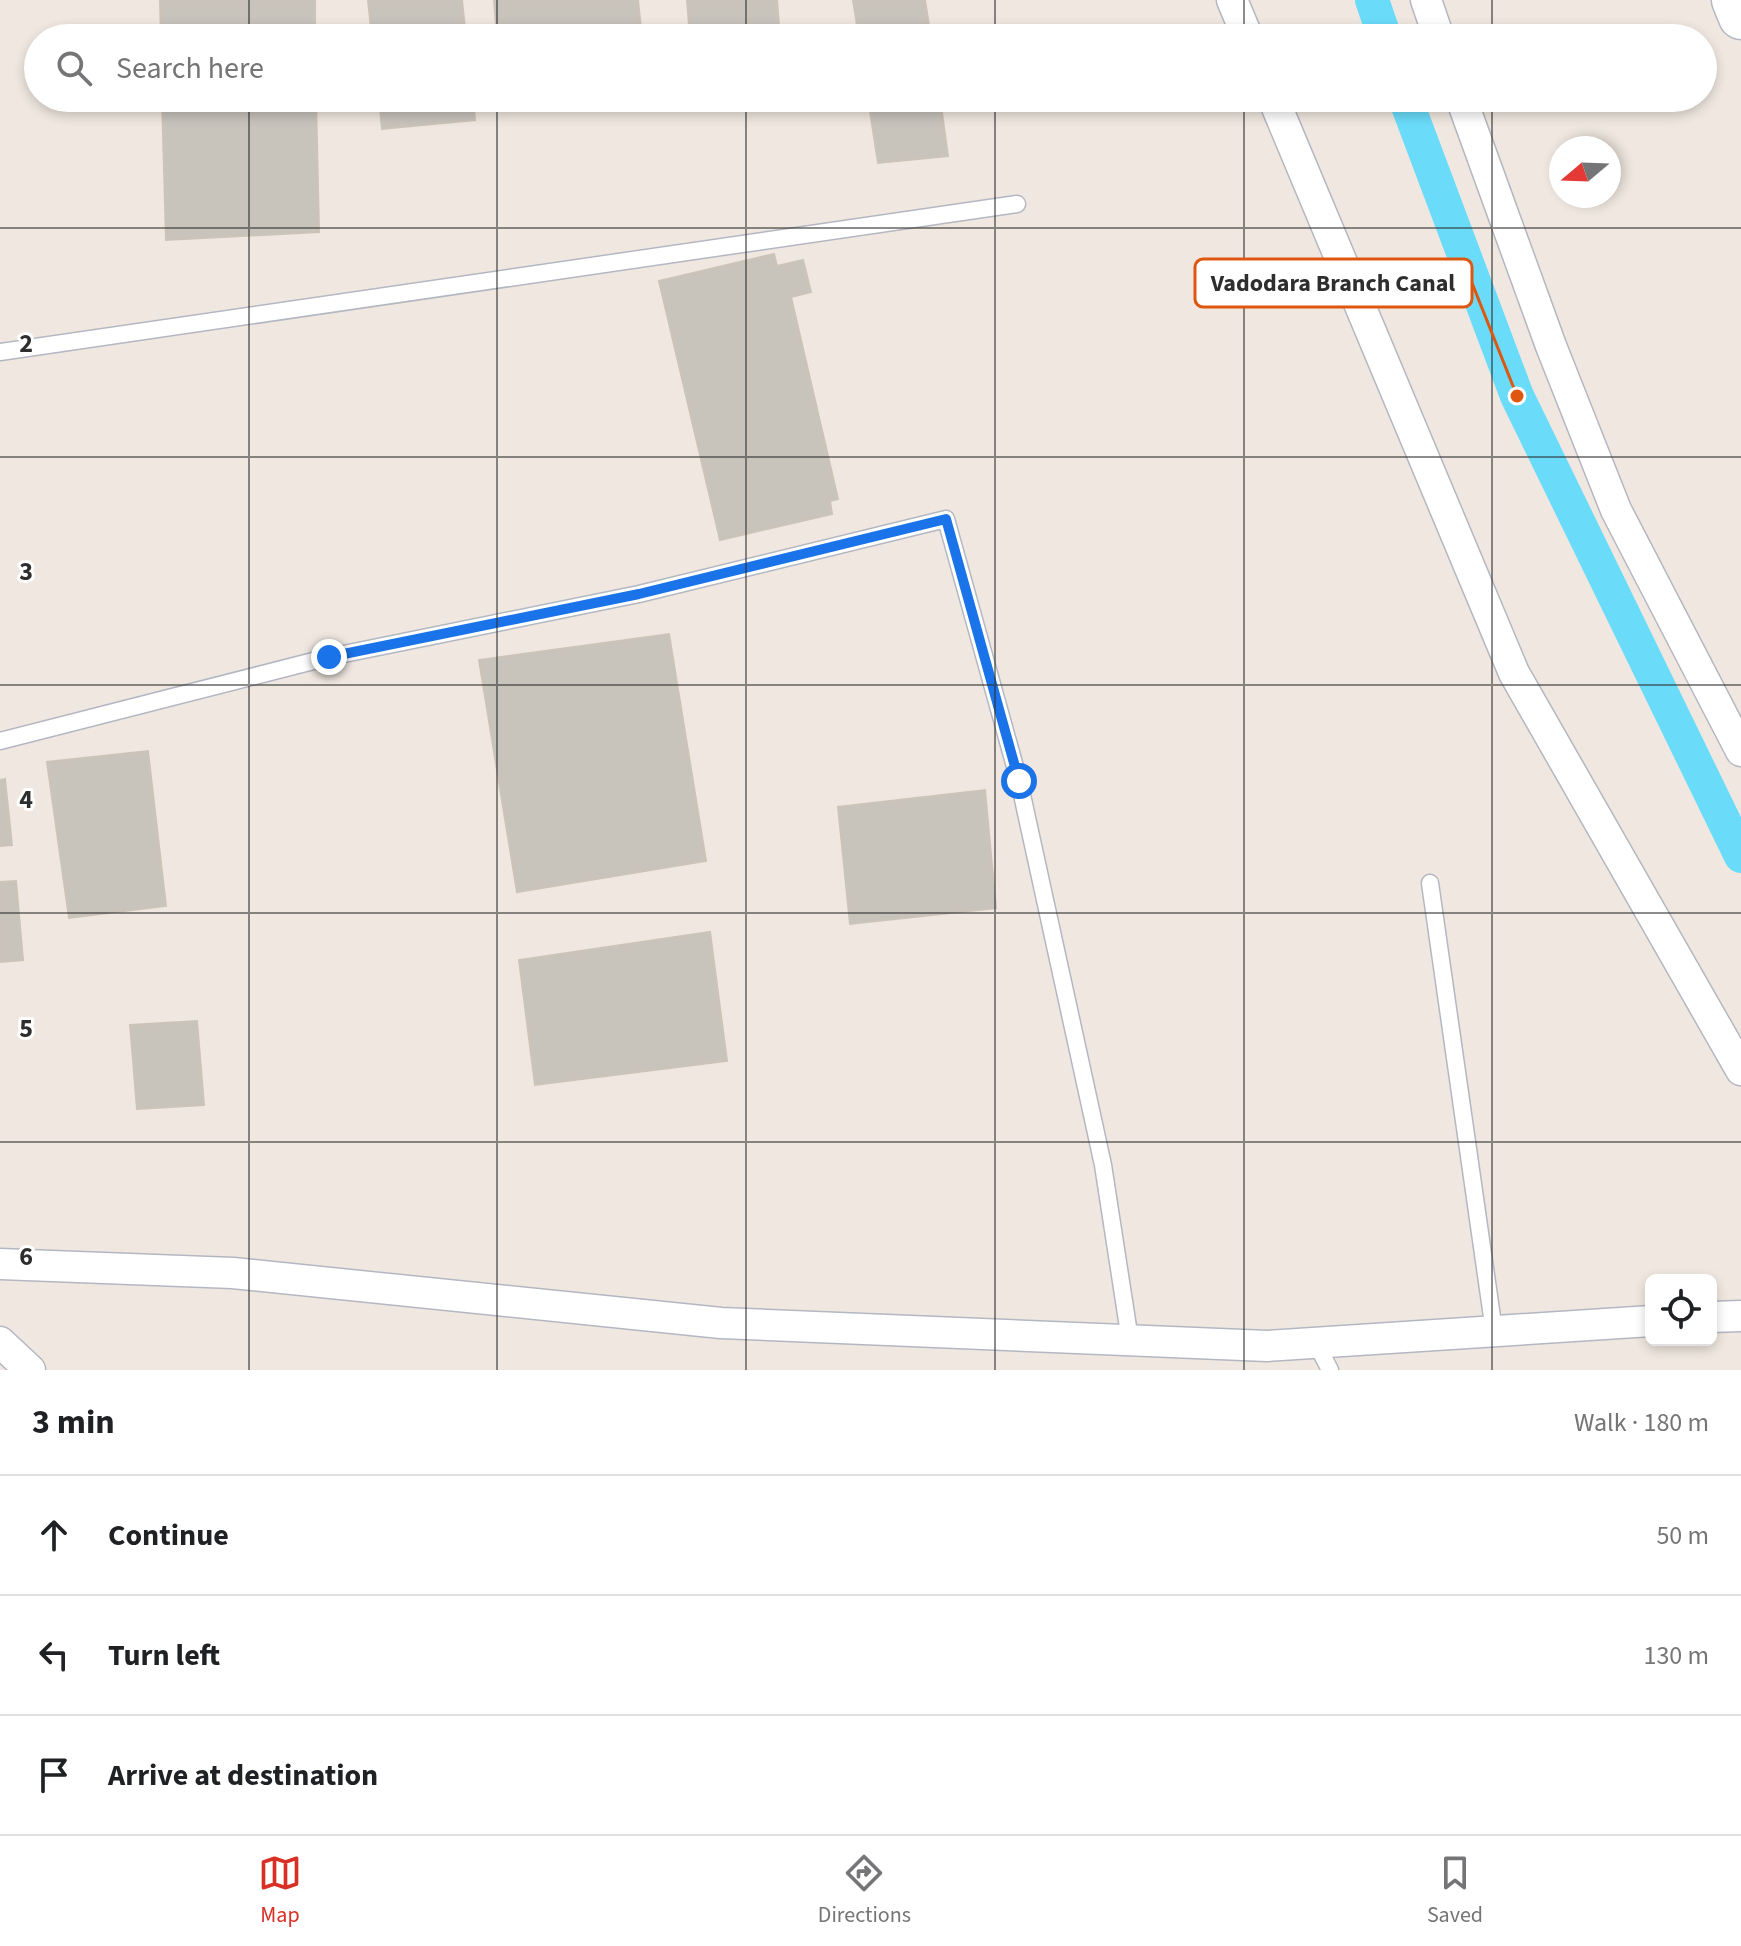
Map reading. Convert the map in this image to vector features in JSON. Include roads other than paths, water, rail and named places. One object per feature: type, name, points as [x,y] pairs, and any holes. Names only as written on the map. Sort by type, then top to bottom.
[{"type":"street","points":[[1232,0],[1242,24]]},
{"type":"street","points":[[1426,0],[1434,24]]},
{"type":"street","points":[[1734,0],[1741,17]]},
{"type":"street","points":[[1279,112],[1514,673],[1741,1070]]},
{"type":"street","points":[[1466,112],[1551,346],[1616,510],[1741,751]]},
{"type":"street","points":[[0,1264],[233,1273],[721,1323],[1267,1346],[1645,1321]]},
{"type":"street","points":[[1717,1317],[1741,1316]]},
{"type":"street","points":[[0,1342],[30,1370]]},
{"type":"lane","points":[[0,352],[1017,204]]},
{"type":"lane","points":[[0,741],[329,657],[639,594],[946,519],[1019,781],[1103,1165],[1130,1340]]},
{"type":"lane","points":[[1430,883],[1494,1331]]},
{"type":"lane","points":[[1316,1343],[1330,1370]]},
{"type":"waterway","points":[[1372,0],[1380,24]]},
{"type":"waterway","points":[[1410,112],[1517,396],[1741,856]]},
{"type":"place","name":"Vadodara Branch Canal","points":[[1517,396]]}]
